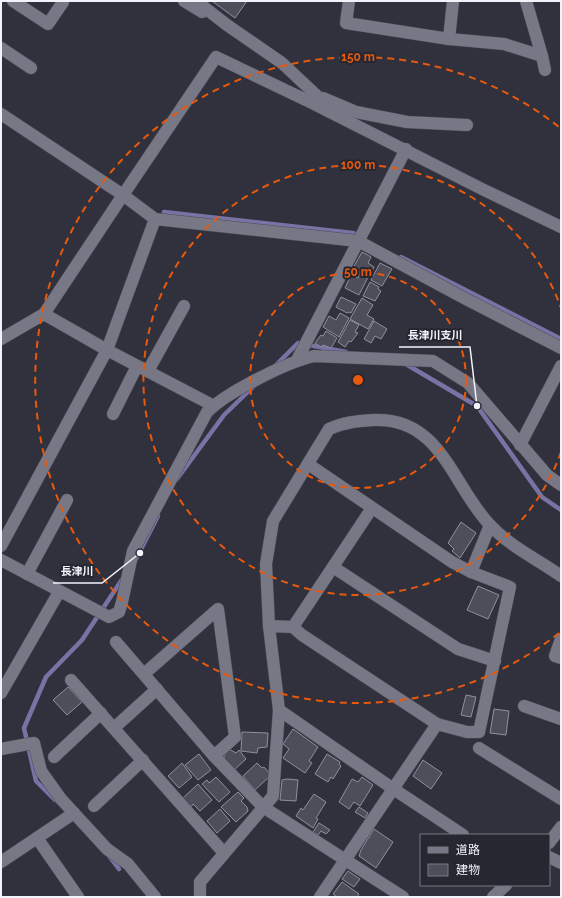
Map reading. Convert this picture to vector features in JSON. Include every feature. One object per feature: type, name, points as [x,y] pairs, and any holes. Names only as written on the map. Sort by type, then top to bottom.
[{"type":"street","points":[[13,1],[48,24],[63,2]]},
{"type":"street","points":[[184,1],[220,20]]},
{"type":"street","points":[[196,1],[282,64],[340,118]]},
{"type":"street","points":[[349,1],[346,23],[449,39],[504,44],[542,56]]},
{"type":"street","points":[[449,39],[453,1]]},
{"type":"street","points":[[526,1],[542,56],[544,70]]},
{"type":"street","points":[[1,48],[31,68]]},
{"type":"street","points":[[1,339],[44,314],[122,195],[216,58],[561,227]]},
{"type":"street","points":[[316,95],[356,112],[407,122],[467,125]]},
{"type":"street","points":[[1,114],[122,195],[155,219],[358,241],[561,348]]},
{"type":"street","points":[[297,360],[406,150]]},
{"type":"street","points":[[1,546],[107,350],[155,219]]},
{"type":"street","points":[[148,371],[184,306]]},
{"type":"street","points":[[44,314],[107,350],[214,406]]},
{"type":"street","points":[[1,560],[59,592],[109,617],[119,612],[133,551],[207,412],[232,393],[274,370],[297,360],[314,356],[433,361],[468,383],[547,475],[561,485]]},
{"type":"street","points":[[113,414],[137,366]]},
{"type":"street","points":[[520,445],[561,366]]},
{"type":"street","points":[[200,897],[200,882],[273,796],[278,710],[269,626],[266,564],[273,521],[329,429],[341,423],[387,420],[406,424],[416,430],[428,439],[440,452],[490,525],[514,545],[561,576]]},
{"type":"street","points":[[269,626],[293,627],[302,635],[437,724],[467,732],[479,732],[510,587],[471,572],[452,562],[308,464]]},
{"type":"street","points":[[27,574],[67,500]]},
{"type":"street","points":[[293,627],[372,508]]},
{"type":"street","points":[[471,572],[490,525]]},
{"type":"street","points":[[333,567],[458,649],[495,661]]},
{"type":"street","points":[[1,692],[59,592]]},
{"type":"street","points":[[144,674],[218,608],[235,737],[214,756]]},
{"type":"street","points":[[561,639],[555,656],[561,658]]},
{"type":"street","points":[[116,642],[214,756],[263,807],[403,897]]},
{"type":"street","points":[[71,680],[224,853]]},
{"type":"street","points":[[114,728],[157,689]]},
{"type":"street","points":[[524,706],[561,719]]},
{"type":"street","points":[[278,710],[461,834]]},
{"type":"street","points":[[54,757],[101,713]]},
{"type":"street","points":[[320,897],[392,788],[437,724]]},
{"type":"street","points":[[1,749],[34,743],[41,771],[61,799],[107,849],[128,864],[155,897]]},
{"type":"street","points":[[479,748],[561,799]]},
{"type":"street","points":[[94,806],[143,760]]},
{"type":"street","points":[[1,862],[74,813]]},
{"type":"street","points":[[550,842],[561,827]]},
{"type":"street","points":[[37,838],[78,897]]},
{"type":"street","points":[[550,858],[561,863]]},
{"type":"street","points":[[494,897],[505,886]]},
{"type":"building","points":[[212,1],[247,1],[235,18]]},
{"type":"building","points":[[362,252],[371,257],[368,263],[374,267],[369,277],[353,268]]},
{"type":"building","points":[[380,263],[392,269],[382,286],[371,280]]},
{"type":"building","points":[[360,273],[368,277],[359,295],[345,288],[351,275],[358,278]]},
{"type":"building","points":[[370,282],[379,287],[378,289],[381,291],[375,301],[363,296]]},
{"type":"building","points":[[341,297],[356,304],[351,313],[347,313],[336,307]]},
{"type":"building","points":[[362,298],[373,305],[367,315],[374,319],[368,329],[350,319]]},
{"type":"building","points":[[340,313],[349,318],[339,337],[323,327],[329,316],[336,320]]},
{"type":"building","points":[[350,320],[359,325],[355,332],[358,333],[345,347],[338,342]]},
{"type":"building","points":[[374,321],[387,329],[381,339],[375,336],[371,343],[364,339]]},
{"type":"building","points":[[326,331],[337,338],[331,348],[323,345],[321,347],[315,343]]},
{"type":"building","points":[[461,522],[476,533],[460,558],[452,551],[454,549],[448,543]]},
{"type":"building","points":[[478,586],[499,595],[488,619],[467,610]]},
{"type":"building","points":[[68,687],[82,702],[67,715],[53,700]]},
{"type":"building","points":[[466,695],[476,697],[471,717],[461,715]]},
{"type":"building","points":[[494,709],[509,711],[506,735],[490,733]]},
{"type":"building","points":[[293,729],[318,747],[309,761],[312,763],[305,773],[283,758],[289,749],[283,744]]},
{"type":"building","points":[[242,732],[268,733],[267,747],[258,748],[257,753],[241,751]]},
{"type":"building","points":[[229,749],[236,753],[239,750],[246,759],[234,770],[224,759],[224,753]]},
{"type":"building","points":[[199,754],[211,770],[198,780],[185,765]]},
{"type":"building","points":[[327,754],[340,762],[339,764],[341,766],[333,779],[331,777],[328,782],[315,774]]},
{"type":"building","points":[[423,760],[442,773],[431,789],[413,776]]},
{"type":"building","points":[[182,763],[192,777],[179,788],[168,776]]},
{"type":"building","points":[[257,763],[262,768],[264,767],[270,774],[268,776],[269,777],[255,790],[243,776]]},
{"type":"building","points":[[216,777],[230,792],[219,802],[202,784],[207,780],[209,783]]},
{"type":"building","points":[[362,777],[373,785],[360,806],[354,802],[349,809],[339,802],[352,779],[358,782]]},
{"type":"building","points":[[282,780],[298,780],[296,801],[280,800]]},
{"type":"building","points":[[198,784],[212,800],[200,811],[193,804],[191,807],[183,798]]},
{"type":"building","points":[[238,792],[244,798],[241,801],[247,807],[248,811],[236,822],[221,807]]},
{"type":"building","points":[[314,794],[326,802],[316,818],[318,819],[313,828],[296,816],[301,808],[303,810]]},
{"type":"building","points":[[359,807],[368,813],[365,818],[355,812]]},
{"type":"building","points":[[220,809],[230,821],[217,833],[207,821]]},
{"type":"building","points":[[319,823],[330,830],[326,834],[321,831],[318,835],[313,832]]},
{"type":"building","points":[[374,829],[393,842],[376,868],[359,856]]},
{"type":"building","points":[[348,871],[360,879],[354,887],[342,879]]},
{"type":"building","points":[[342,882],[359,894],[357,897],[337,897],[333,894]]},
{"type":"waterway","points":[[164,212],[353,233],[360,237]]},
{"type":"waterway","points":[[401,257],[561,339]]},
{"type":"waterway","points":[[275,366],[298,343],[346,352]]},
{"type":"waterway","points":[[404,363],[477,406],[542,497],[561,510]]},
{"type":"waterway","points":[[177,479],[224,415],[254,386]]},
{"type":"waterway","points":[[135,561],[158,516]]},
{"type":"waterway","points":[[55,800],[36,781],[24,728],[46,677],[82,640],[123,578]]},
{"type":"waterway","points":[[109,856],[119,869]]},
{"type":"place","name":"長津川支川","points":[[477,406]]},
{"type":"place","name":"長津川","points":[[140,553]]}]
